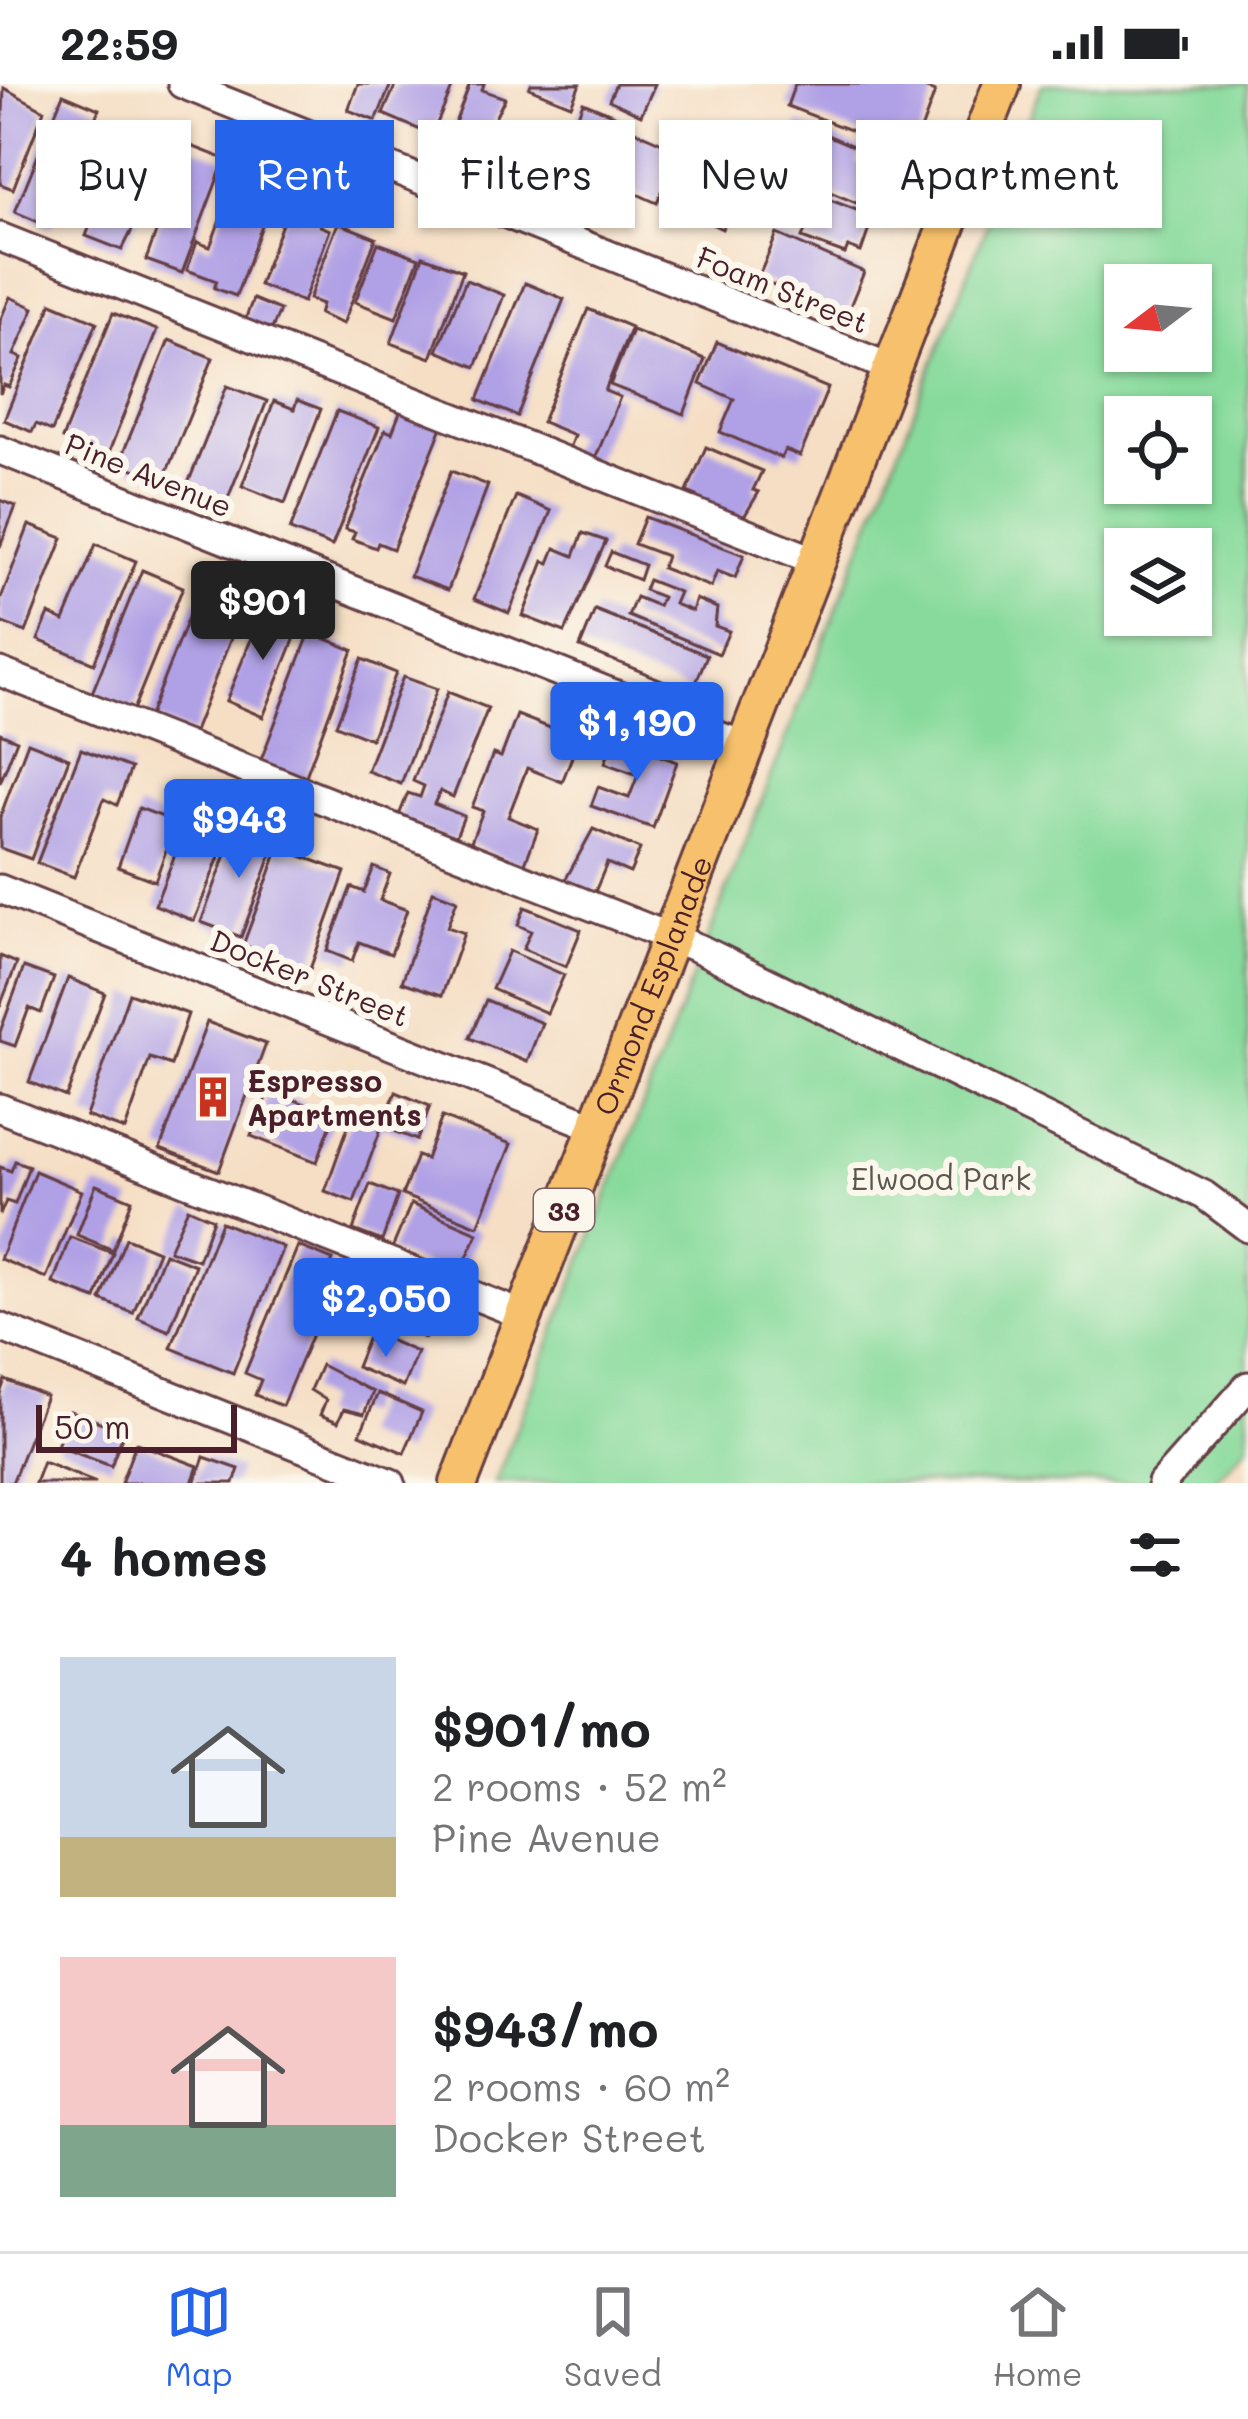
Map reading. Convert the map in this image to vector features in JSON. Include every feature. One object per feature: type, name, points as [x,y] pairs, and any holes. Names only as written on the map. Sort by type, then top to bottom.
[{"type":"main road","name":"Ormond Esplanade","points":[[459,1483],[1002,84]]},
{"type":"street","name":"Foam Street","points":[[182,84],[891,368]]},
{"type":"street","points":[[0,237],[815,561]]},
{"type":"street","name":"Pine Avenue","points":[[0,450],[742,746]]},
{"type":"street","points":[[0,673],[669,937],[1204,1195],[1248,1228]]},
{"type":"street","name":"Docker Street","points":[[0,889],[596,1126]]},
{"type":"street","points":[[0,1108],[523,1315]]},
{"type":"street","points":[[0,1327],[391,1483]]},
{"type":"street","points":[[1162,1483],[1248,1386]]},
{"type":"green space","name":"Elwood Park","points":[[1042,84],[1248,84],[1248,1445],[1214,1483],[495,1483],[986,228],[1162,228],[1162,120],[1028,120]]},
{"type":"building","points":[[358,84],[391,84],[376,120],[348,110]]},
{"type":"building","points":[[396,84],[453,86],[438,120],[418,120],[418,129],[383,114]]},
{"type":"building","points":[[470,84],[484,84],[482,90],[505,98],[494,120],[456,120]]},
{"type":"building","points":[[531,84],[580,84],[571,105],[529,88]]},
{"type":"building","points":[[616,84],[655,84],[641,115],[609,100]]},
{"type":"building","points":[[795,84],[914,84],[935,92],[925,120],[856,120],[856,132],[787,106]]},
{"type":"building","points":[[4,88],[44,110],[36,120],[13,189],[0,184]]},
{"type":"building","points":[[63,94],[99,109],[94,120],[52,120]]},
{"type":"building","points":[[583,102],[626,120],[576,120]]},
{"type":"building","points":[[635,131],[659,142],[657,203],[635,193]]},
{"type":"building","points":[[832,137],[856,147],[856,203],[832,193]]},
{"type":"building","points":[[191,146],[215,155],[215,186],[182,273],[146,260],[158,228],[191,228]]},
{"type":"building","points":[[36,160],[36,221],[15,212]]},
{"type":"building","points":[[832,201],[856,210],[856,228],[869,228],[861,252],[848,247],[845,254],[802,238],[806,228],[832,228]]},
{"type":"building","points":[[89,228],[133,228],[122,250],[86,236]]},
{"type":"building","points":[[217,228],[261,228],[236,296],[214,288],[217,281],[187,270],[197,242],[210,247]]},
{"type":"building","points":[[280,228],[330,230],[303,302],[259,285]]},
{"type":"building","points":[[336,228],[376,238],[343,324],[319,314],[322,304],[309,299]]},
{"type":"building","points":[[777,234],[864,272],[846,316],[758,278]]},
{"type":"building","points":[[378,243],[419,258],[396,318],[355,302]]},
{"type":"building","points":[[423,256],[463,271],[431,358],[391,343]]},
{"type":"building","points":[[466,280],[504,295],[476,367],[437,351]]},
{"type":"building","points":[[525,283],[564,299],[517,416],[478,400]]},
{"type":"building","points":[[10,297],[34,308],[14,355],[22,358],[9,387],[4,385],[0,394],[0,321]]},
{"type":"building","points":[[253,299],[280,310],[268,338],[242,328]]},
{"type":"building","points":[[52,303],[97,322],[52,431],[36,424],[32,432],[4,420]]},
{"type":"building","points":[[588,309],[631,327],[605,391],[620,397],[592,467],[566,456],[574,435],[542,422]]},
{"type":"building","points":[[113,313],[157,330],[107,457],[62,439]]},
{"type":"building","points":[[632,330],[705,359],[684,414],[610,385]]},
{"type":"building","points":[[169,340],[213,358],[163,481],[119,463]]},
{"type":"building","points":[[717,342],[828,388],[800,456],[785,450],[781,458],[720,432],[734,399],[700,384]]},
{"type":"building","points":[[227,386],[267,401],[224,508],[185,491]]},
{"type":"building","points":[[297,400],[321,409],[285,503],[242,486],[274,401],[294,409]]},
{"type":"building","points":[[401,410],[442,427],[393,549],[378,543],[376,548],[352,539],[355,532],[345,529],[385,430],[392,433]]},
{"type":"building","points":[[337,411],[379,427],[332,546],[290,530]]},
{"type":"building","points":[[706,447],[762,471],[753,490],[759,492],[739,525],[692,505],[697,496],[687,492]]},
{"type":"building","points":[[451,471],[488,485],[448,590],[410,576]]},
{"type":"building","points":[[516,496],[551,511],[509,613],[474,599]]},
{"type":"building","points":[[0,500],[16,506],[0,547]]},
{"type":"building","points":[[645,517],[744,555],[735,578],[717,571],[711,587],[662,568],[666,556],[634,544]]},
{"type":"building","points":[[29,525],[63,538],[26,632],[0,622],[0,601]]},
{"type":"building","points":[[583,533],[606,541],[565,632],[523,616],[544,561],[549,563],[555,548],[574,556]]},
{"type":"building","points":[[96,544],[136,561],[94,663],[38,640],[49,614],[64,621]]},
{"type":"building","points":[[611,552],[644,565],[639,580],[605,566]]},
{"type":"building","points":[[142,570],[183,587],[133,710],[92,693]]},
{"type":"building","points":[[648,580],[679,592],[674,604],[692,611],[696,599],[717,608],[715,626],[729,631],[719,654],[628,616],[636,597],[658,606],[662,597],[644,590]]},
{"type":"building","points":[[195,600],[239,618],[193,734],[149,716]]},
{"type":"building","points":[[263,610],[300,625],[263,717],[226,701]]},
{"type":"building","points":[[595,610],[707,655],[692,692],[580,647]]},
{"type":"building","points":[[310,632],[353,650],[304,781],[259,765]]},
{"type":"building","points":[[362,659],[396,673],[371,739],[336,725]]},
{"type":"building","points":[[403,677],[437,689],[401,784],[367,771]]},
{"type":"building","points":[[448,692],[488,708],[453,797],[440,791],[434,804],[464,816],[454,841],[398,818],[408,793],[420,797],[424,786],[413,781]]},
{"type":"building","points":[[517,715],[579,739],[562,782],[527,768],[508,817],[538,829],[524,866],[470,844],[483,811],[472,807],[493,754],[501,757]]},
{"type":"building","points":[[0,733],[17,740],[0,783]]},
{"type":"building","points":[[614,739],[677,762],[653,828],[591,806],[598,787],[629,798],[638,775],[605,763]]},
{"type":"building","points":[[28,742],[69,758],[31,859],[0,848],[0,817]]},
{"type":"building","points":[[81,749],[131,768],[117,805],[104,799],[74,877],[37,863]]},
{"type":"building","points":[[169,798],[183,803],[155,881],[118,867],[139,808],[163,817]]},
{"type":"building","points":[[194,807],[232,823],[194,921],[155,905]]},
{"type":"building","points":[[237,825],[277,840],[241,937],[201,922]]},
{"type":"building","points":[[593,829],[640,849],[630,873],[607,863],[592,899],[562,886]]},
{"type":"building","points":[[279,848],[345,872],[310,969],[243,945]]},
{"type":"building","points":[[374,867],[390,874],[380,900],[407,910],[391,954],[359,942],[352,961],[327,951],[351,887],[364,892]]},
{"type":"building","points":[[433,891],[457,900],[447,927],[464,933],[442,995],[402,982]]},
{"type":"building","points":[[525,907],[581,930],[566,967],[523,949],[531,931],[518,925]]},
{"type":"building","points":[[509,951],[564,975],[547,1013],[492,989]]},
{"type":"building","points":[[0,956],[17,963],[0,1006]]},
{"type":"building","points":[[24,967],[54,978],[41,1013],[29,1008],[15,1046],[0,1041],[0,1032]]},
{"type":"building","points":[[68,978],[105,993],[66,1097],[29,1082]]},
{"type":"building","points":[[129,993],[188,1014],[171,1065],[150,1058],[125,1130],[86,1116]]},
{"type":"building","points":[[486,1000],[542,1023],[527,1062],[470,1038]]},
{"type":"building","name":"Espresso Apartments","points":[[207,1022],[266,1044],[219,1171],[160,1149]]},
{"type":"building","points":[[269,1090],[334,1115],[317,1162],[251,1136]]},
{"type":"building","points":[[396,1092],[430,1106],[417,1140],[382,1126],[354,1202],[325,1191],[355,1107],[385,1118]]},
{"type":"building","points":[[442,1117],[511,1144],[478,1226],[402,1195],[417,1156],[426,1159]]},
{"type":"building","points":[[15,1161],[29,1166],[15,1204],[6,1201],[0,1215],[0,1167],[11,1171]]},
{"type":"building","points":[[35,1171],[82,1191],[46,1278],[0,1259]]},
{"type":"building","points":[[370,1184],[398,1195],[382,1241],[353,1230]]},
{"type":"building","points":[[96,1185],[132,1200],[113,1250],[77,1235]]},
{"type":"building","points":[[411,1204],[478,1233],[457,1279],[391,1251]]},
{"type":"building","points":[[188,1208],[213,1219],[198,1260],[169,1250]]},
{"type":"building","points":[[221,1222],[283,1247],[233,1373],[171,1348]]},
{"type":"building","points":[[70,1237],[113,1253],[96,1299],[53,1283]]},
{"type":"building","points":[[126,1238],[158,1251],[133,1313],[101,1300]]},
{"type":"building","points":[[298,1246],[333,1260],[307,1323],[315,1327],[282,1406],[255,1395],[261,1380],[245,1373]]},
{"type":"building","points":[[164,1253],[195,1265],[169,1331],[138,1318]]},
{"type":"building","points":[[393,1279],[441,1298],[425,1338],[377,1319]]},
{"type":"building","points":[[370,1332],[417,1352],[403,1387],[356,1367]]},
{"type":"building","points":[[321,1365],[373,1392],[364,1414],[344,1409],[338,1422],[320,1415],[326,1400],[310,1390]]},
{"type":"building","points":[[5,1380],[46,1396],[12,1483],[0,1483],[0,1394]]},
{"type":"building","points":[[378,1393],[422,1412],[404,1453],[360,1434]]},
{"type":"building","points":[[70,1411],[124,1431],[111,1466],[57,1446]]},
{"type":"building","points":[[136,1443],[198,1466],[192,1483],[121,1483]]},
{"type":"building","points":[[204,1457],[239,1469],[234,1483],[195,1483]]},
{"type":"building","points":[[43,1462],[96,1483],[35,1483]]},
{"type":"place","name":"Espresso Apartments","points":[[213,1097]]}]
